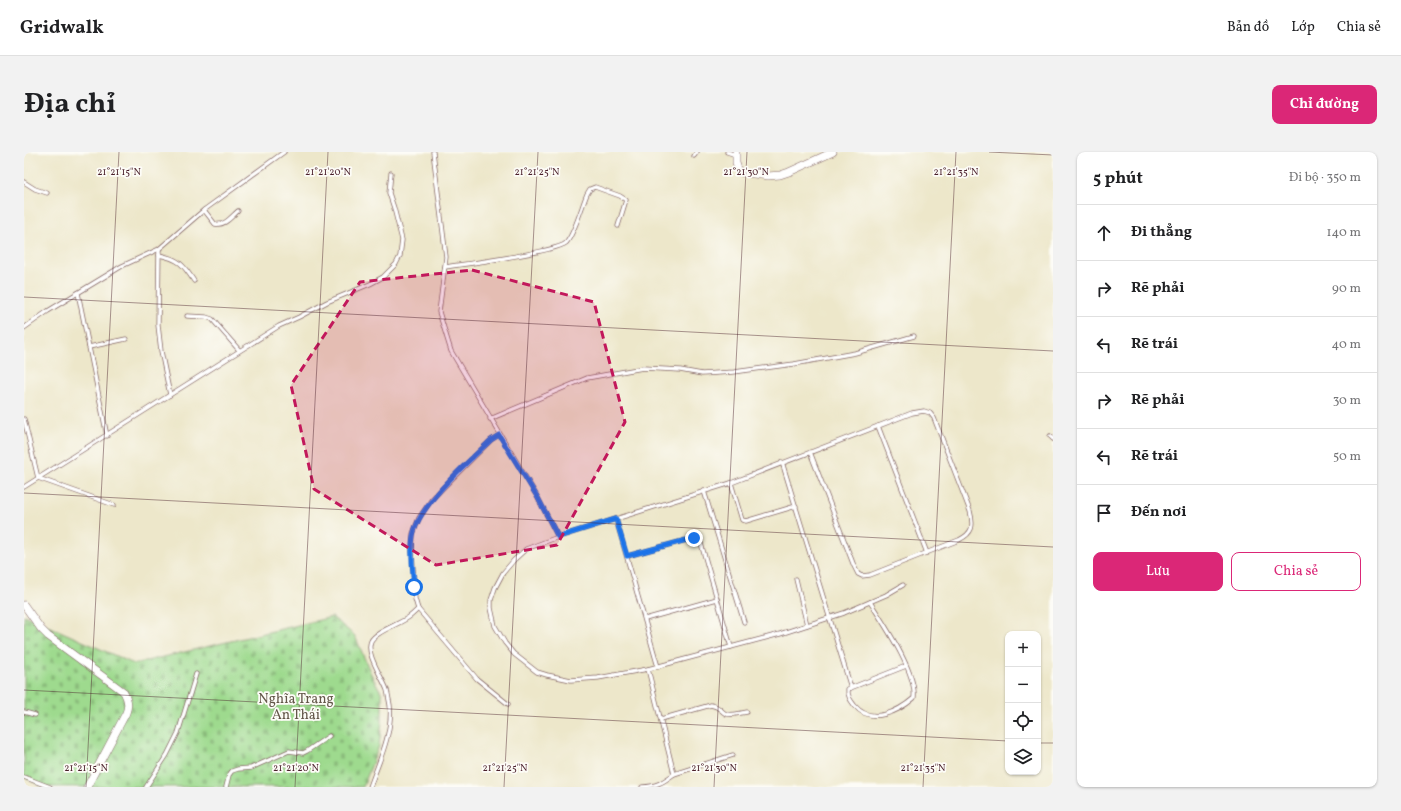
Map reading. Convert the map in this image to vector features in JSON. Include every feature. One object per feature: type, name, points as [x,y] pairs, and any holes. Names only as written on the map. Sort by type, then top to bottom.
[{"type":"street","points":[[736,154],[738,170],[740,173],[768,176],[780,175],[789,172],[833,152]]},
{"type":"street","points":[[24,605],[41,629],[48,636],[124,692],[128,699],[126,713],[87,787]]},
{"type":"lane","points":[[24,328],[48,310],[122,266],[159,249],[204,210],[284,152]]},
{"type":"lane","points":[[433,152],[446,257],[439,312],[454,359],[538,498],[558,537]]},
{"type":"lane","points":[[694,156],[696,152]]},
{"type":"lane","points":[[727,152],[736,154]]},
{"type":"lane","points":[[24,488],[279,326],[299,318],[327,302],[383,277],[396,264],[400,256],[402,240],[389,193],[391,173]]},
{"type":"lane","points":[[24,182],[47,194]]},
{"type":"lane","points":[[445,267],[547,250],[565,244],[572,233],[587,194],[590,189],[594,187],[620,196],[626,200],[618,226]]},
{"type":"lane","points":[[204,210],[215,224],[220,225],[238,211]]},
{"type":"lane","points":[[159,249],[158,325],[161,351],[170,395]]},
{"type":"lane","points":[[159,255],[173,258],[183,264],[194,281]]},
{"type":"lane","points":[[78,293],[107,436]]},
{"type":"lane","points":[[187,316],[206,317],[212,319],[239,350]]},
{"type":"lane","points":[[490,419],[587,378],[643,368],[680,370],[702,374],[734,372],[794,364],[855,353],[914,336]]},
{"type":"lane","points":[[89,347],[126,339]]},
{"type":"lane","points":[[810,452],[854,566],[860,575],[870,575],[927,553],[967,535],[972,528],[970,511],[934,418],[930,413],[917,411],[782,462],[731,483],[558,537],[526,549],[514,560],[503,574],[491,600],[495,626],[505,643],[514,654],[537,672],[570,680],[598,678],[658,667],[780,634],[807,624],[844,614],[886,595],[903,585]]},
{"type":"lane","points":[[24,419],[38,478]]},
{"type":"lane","points":[[878,426],[927,553]]},
{"type":"lane","points":[[499,435],[491,440],[432,499],[419,518],[413,534],[412,551],[415,599],[418,609],[477,679],[508,704]]},
{"type":"lane","points":[[782,462],[851,688]]},
{"type":"lane","points":[[38,478],[114,505]]},
{"type":"lane","points":[[731,483],[742,520],[746,521],[796,506]]},
{"type":"lane","points":[[704,491],[744,622]]},
{"type":"lane","points":[[616,519],[658,667]]},
{"type":"lane","points":[[627,556],[696,538],[700,540],[730,647]]},
{"type":"lane","points":[[796,579],[807,624]]},
{"type":"lane","points":[[645,619],[717,599]]},
{"type":"lane","points":[[870,602],[895,642],[906,666],[915,690],[914,698],[888,714],[867,716],[859,711],[853,704],[847,694],[848,689],[906,666]]},
{"type":"lane","points":[[370,787],[387,738],[390,722],[390,705],[386,689],[371,655],[370,642],[374,637],[408,618],[418,609]]},
{"type":"lane","points":[[648,669],[674,774]]},
{"type":"lane","points":[[146,787],[167,755],[178,733],[196,674]]},
{"type":"lane","points":[[661,719],[711,705],[718,707],[724,713],[733,715],[747,712]]},
{"type":"lane","points":[[24,712],[35,715]]},
{"type":"lane","points":[[226,787],[229,775],[232,771],[251,768],[289,751],[307,751],[329,736]]},
{"type":"lane","points":[[642,787],[661,784],[674,774],[733,755]]},
{"type":"lane","points":[[24,777],[50,787]]},
{"type":"highlighted area","points":[[472,270],[594,302],[625,422],[557,545],[436,565],[314,489],[291,385],[360,282]]},
{"type":"green space","name":"Nghĩa Trang An Thái","points":[[24,615],[134,664],[332,617],[355,636],[371,674],[382,694],[382,721],[379,746],[363,787],[44,787],[24,777]]},
{"type":"route","points":[[414,587],[412,551],[413,534],[419,518],[432,499],[491,440],[499,435],[538,498],[558,537],[616,519],[627,556],[694,538]]}]
